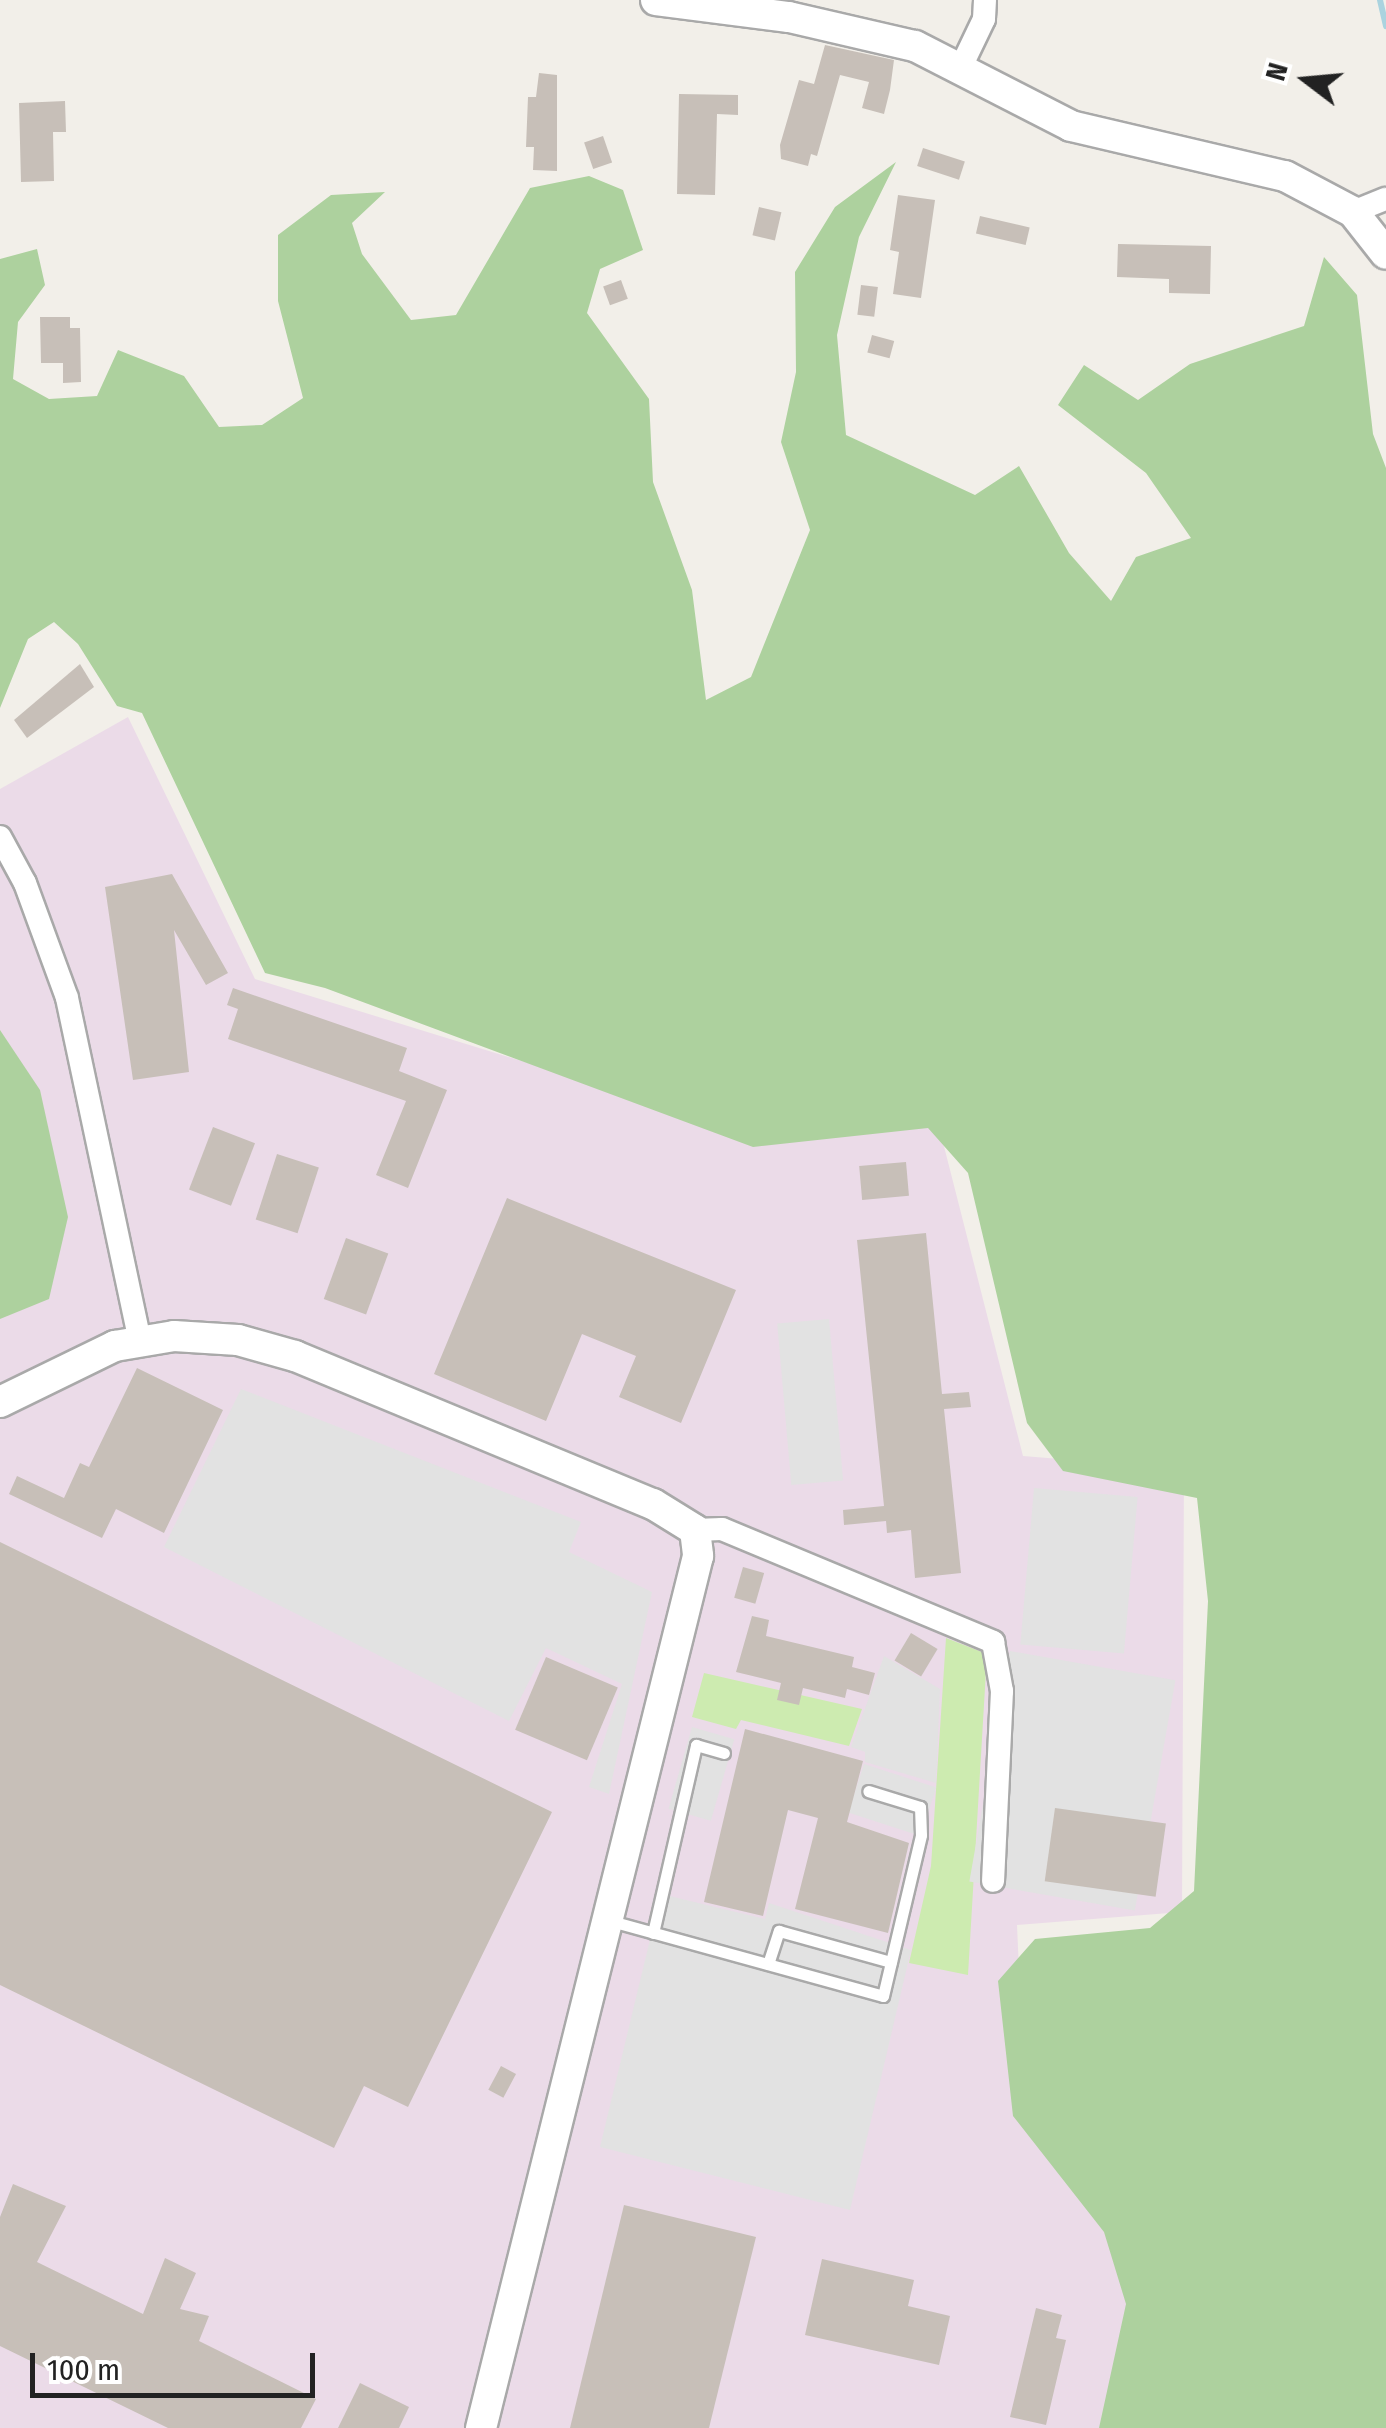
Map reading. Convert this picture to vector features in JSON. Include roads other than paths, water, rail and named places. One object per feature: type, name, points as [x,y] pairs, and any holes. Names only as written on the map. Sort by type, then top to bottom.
[{"type":"street","points":[[656,0],[870,32],[962,68],[1071,126],[1285,176],[1353,212],[1386,254]]},
{"type":"street","points":[[962,68],[984,19],[985,0]]},
{"type":"street","points":[[1353,212],[1386,198]]},
{"type":"street","points":[[0,838],[25,883],[67,998],[140,1340]]},
{"type":"street","points":[[0,1402],[80,1358],[140,1340],[204,1336],[295,1356],[653,1504],[695,1530],[722,1529],[992,1642],[1002,1691],[992,1881]]},
{"type":"street","points":[[482,2428],[698,1556],[695,1530]]},
{"type":"lane","points":[[653,1933],[696,1745],[724,1753]]},
{"type":"lane","points":[[607,1920],[883,1996],[921,1835],[920,1807],[868,1792]]},
{"type":"lane","points":[[768,1964],[779,1932],[891,1962]]},
{"type":"waterway","points":[[1380,0],[1386,26]]}]
